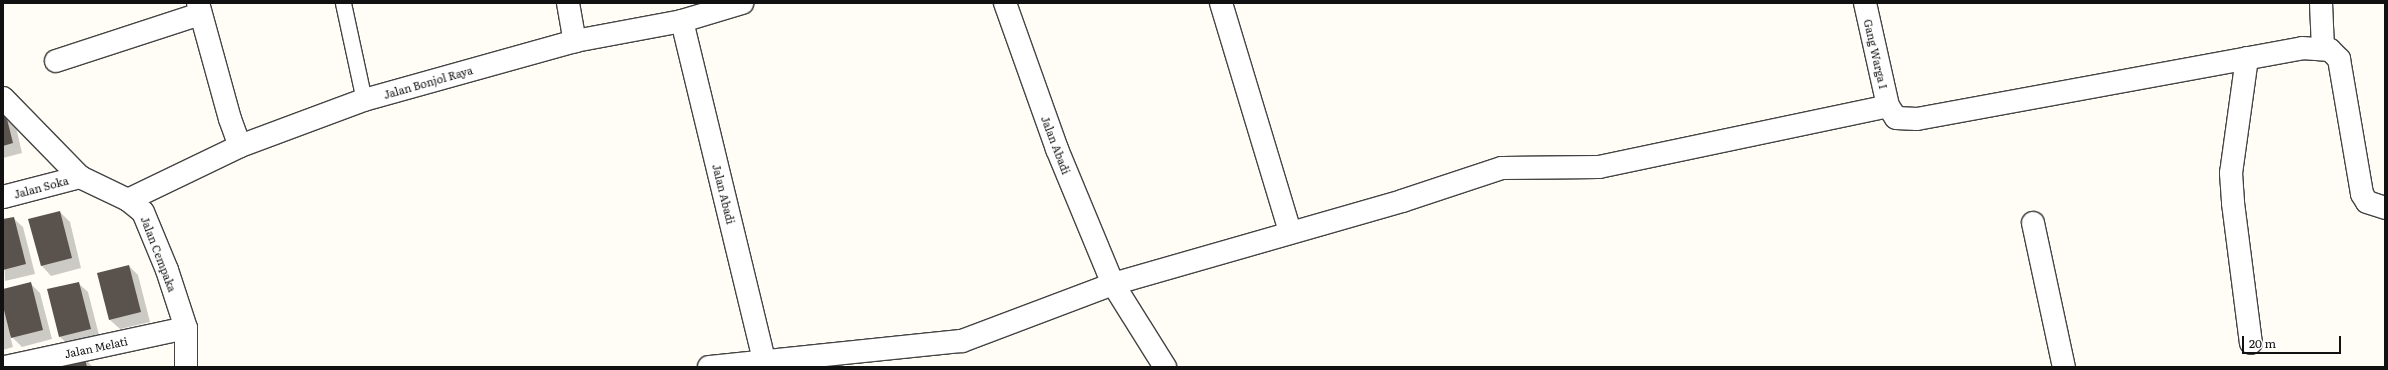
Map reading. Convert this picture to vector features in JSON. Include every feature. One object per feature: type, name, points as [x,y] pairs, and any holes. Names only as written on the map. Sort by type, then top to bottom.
[{"type":"street","points":[[568,3],[575,41]]},
{"type":"street","name":"Jalan Abadi","points":[[1005,3],[1057,149],[1113,284],[1165,367]]},
{"type":"street","points":[[1221,3],[1290,232]]},
{"type":"street","name":"Gang Warga I","points":[[1865,3],[1888,106]]},
{"type":"street","points":[[2321,3],[2323,48]]},
{"type":"street","name":"Jalan Bonjol Raya","points":[[128,200],[240,146],[364,100],[575,41],[682,20],[736,4]]},
{"type":"street","points":[[56,61],[199,9],[240,146]]},
{"type":"street","name":"Jalan Abadi","points":[[682,20],[765,364]]},
{"type":"street","points":[[709,367],[765,364],[962,341],[1113,284],[1402,201],[1502,168],[1599,167],[1888,106],[1896,118],[1916,119],[2302,48],[2323,48],[2330,50],[2339,59],[2362,194],[2367,202],[2385,208]]},
{"type":"street","points":[[2247,58],[2231,173],[2233,203],[2250,343]]},
{"type":"street","points":[[3,98],[80,177]]},
{"type":"street","name":"Jalan Soka","points":[[3,197],[80,177]]},
{"type":"street","name":"Jalan Cempaka","points":[[80,177],[128,200],[143,212],[168,270],[186,328],[186,367]]},
{"type":"street","points":[[2033,223],[2064,367]]},
{"type":"street","name":"Jalan Melati","points":[[5,367],[186,328]]},
{"type":"lane","points":[[343,3],[364,100]]},
{"type":"building","points":[[3,103],[13,143],[3,146]]},
{"type":"building","points":[[60,211],[72,258],[41,266],[28,219]]},
{"type":"building","points":[[14,217],[26,264],[3,270],[3,219]]},
{"type":"building","points":[[129,265],[141,312],[109,320],[97,273]]},
{"type":"building","points":[[31,282],[43,330],[11,338],[3,306],[3,289]]},
{"type":"building","points":[[79,282],[91,329],[59,337],[47,289]]},
{"type":"building","points":[[85,358],[87,367],[51,367]]}]
